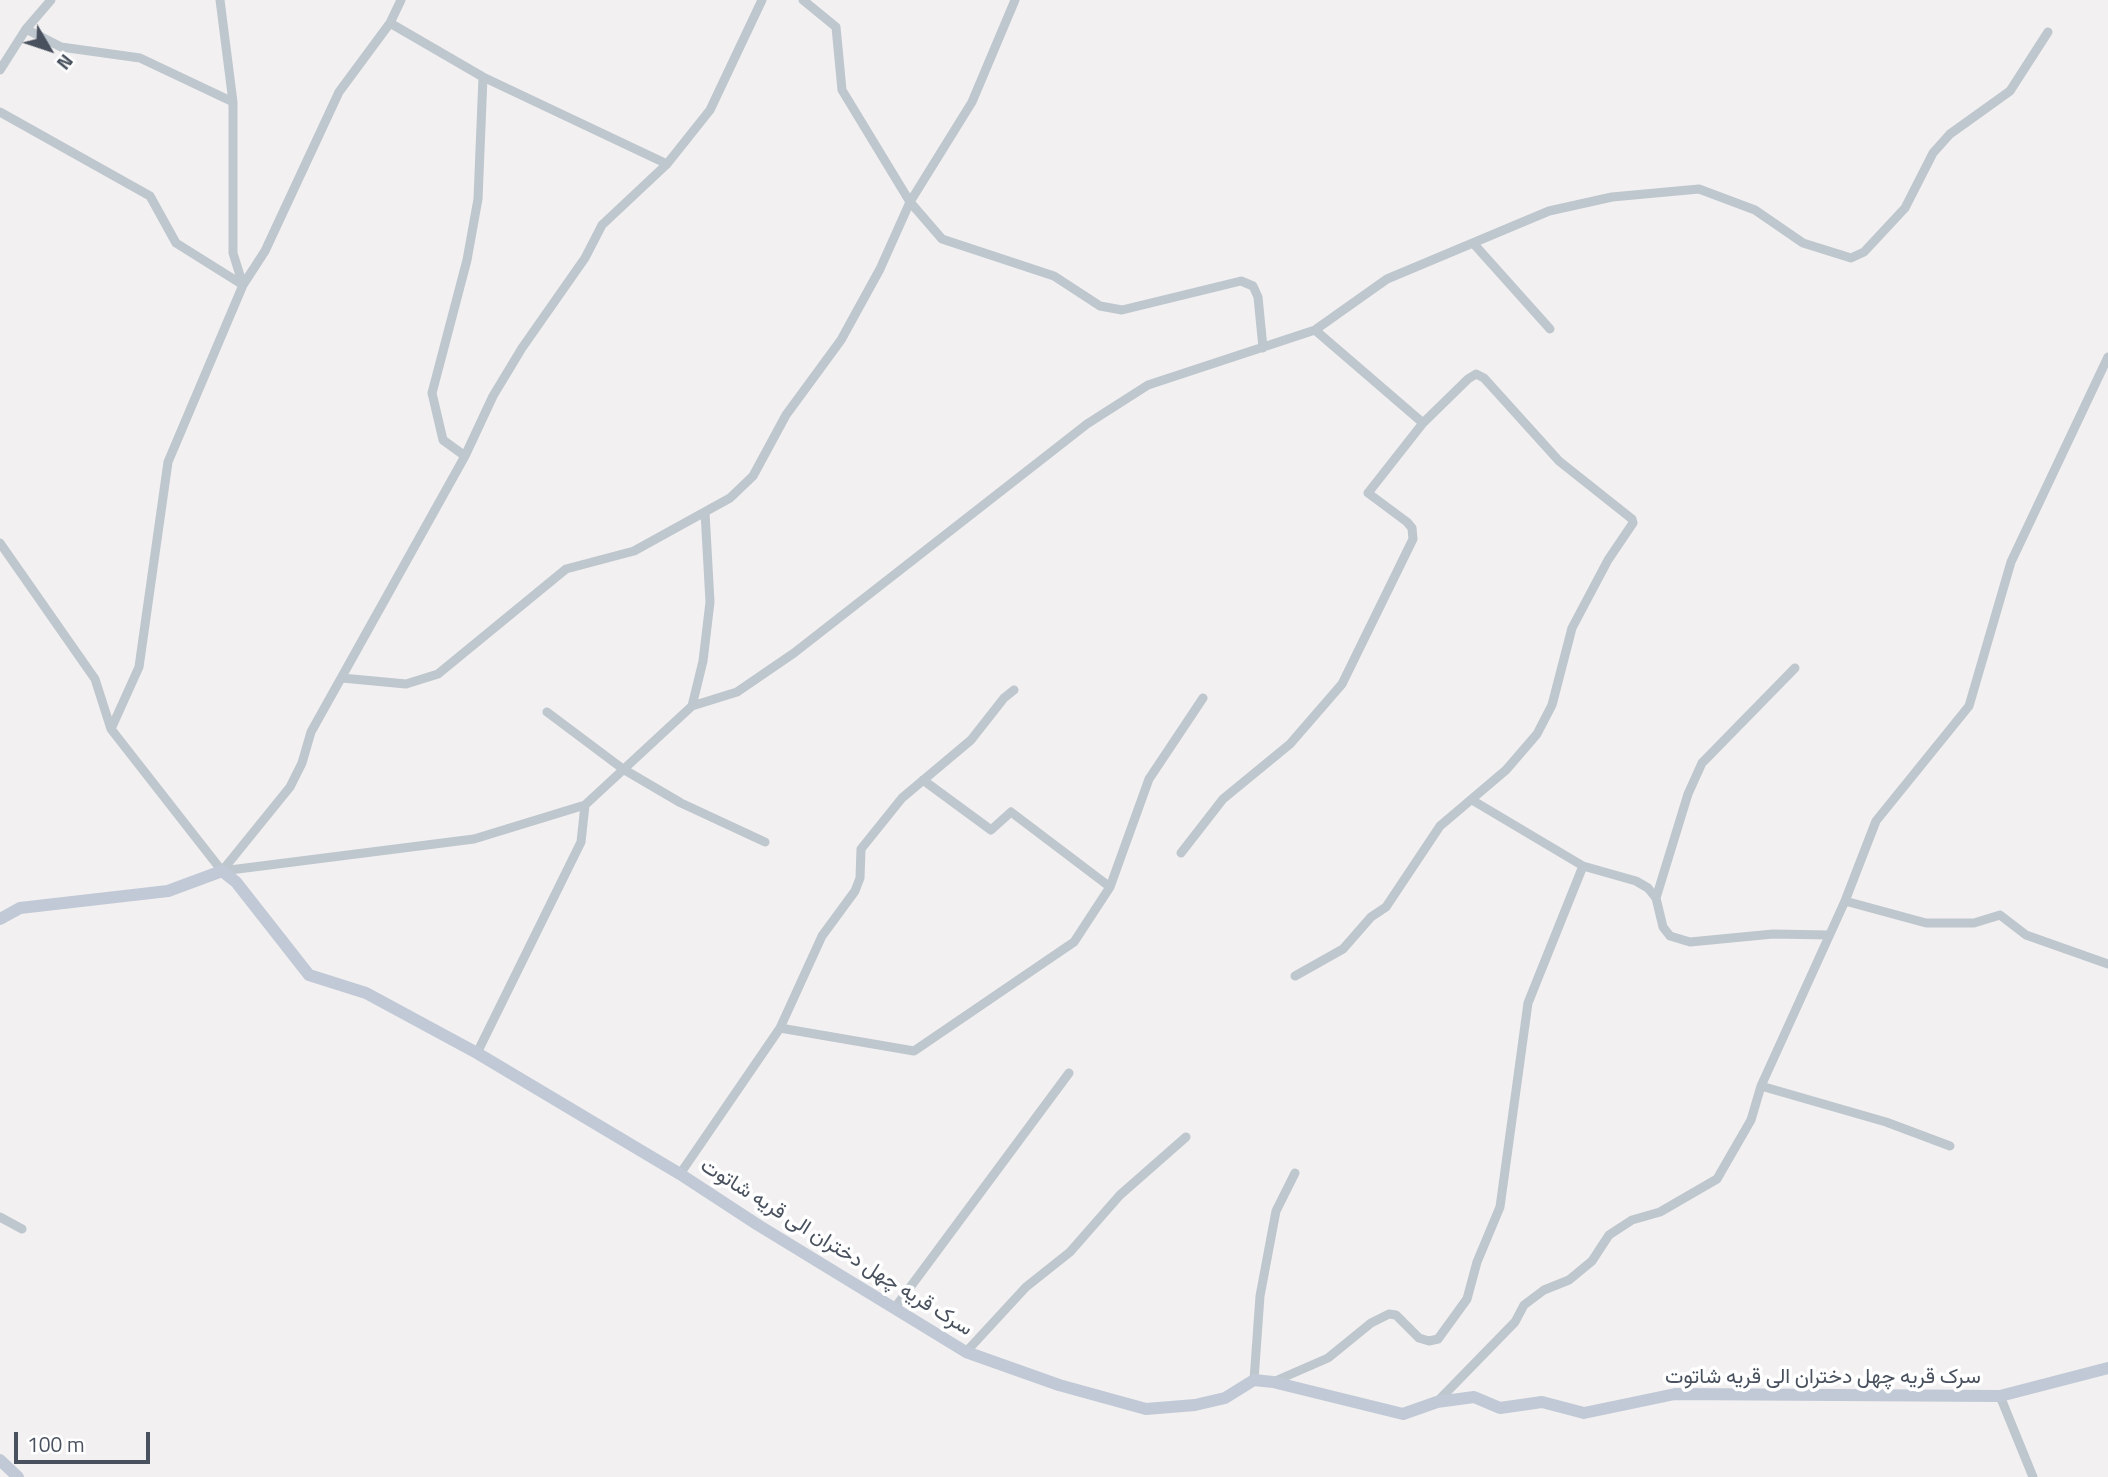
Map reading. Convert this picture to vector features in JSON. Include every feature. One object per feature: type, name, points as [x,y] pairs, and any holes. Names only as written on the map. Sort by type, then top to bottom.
[{"type":"street","points":[[0,70],[26,29],[51,0]]},
{"type":"street","points":[[220,0],[233,102],[233,253],[243,285]]},
{"type":"street","points":[[111,729],[139,667],[168,462],[243,285],[265,251],[339,92],[390,23],[401,0]]},
{"type":"street","points":[[222,871],[290,787],[302,763],[311,732],[465,456],[493,396],[514,360],[584,258],[602,225],[667,163],[710,110],[762,0]]},
{"type":"street","points":[[803,0],[836,27],[842,90],[910,202],[942,239],[1054,276],[1100,306],[1122,310],[1157,304],[1241,281],[1253,286],[1258,296],[1264,348]]},
{"type":"street","points":[[342,678],[406,684],[438,674],[566,569],[634,551],[730,498],[753,476],[786,415],[841,340],[880,269],[910,202],[972,102],[1014,0]]},
{"type":"street","points":[[390,23],[484,77],[667,163]]},
{"type":"street","points":[[26,29],[61,47],[140,58],[233,102]]},
{"type":"street","points":[[0,919],[20,908],[168,891],[222,871],[474,839],[585,805],[692,706],[737,692],[794,653],[1087,424],[1148,385],[1315,330],[1387,279],[1549,211],[1612,197],[1699,189],[1755,210],[1803,243],[1851,258],[1864,252],[1905,208],[1933,153],[1950,134],[2010,91],[2049,32]]},
{"type":"street","points":[[465,456],[443,440],[432,393],[467,260],[478,199],[484,77]]},
{"type":"street","points":[[0,112],[150,196],[176,243],[243,285]]},
{"type":"street","points":[[1473,243],[1550,329]]},
{"type":"street","points":[[1315,330],[1423,424]]},
{"type":"street","points":[[1437,1402],[1515,1322],[1524,1305],[1544,1290],[1569,1280],[1592,1261],[1609,1235],[1632,1220],[1660,1212],[1717,1179],[1751,1120],[1761,1086],[1845,901],[1876,821],[1969,706],[2011,562],[2108,358]]},
{"type":"street","points":[[1181,853],[1223,799],[1290,744],[1342,684],[1413,539],[1412,528],[1407,522],[1367,493],[1423,424],[1468,379],[1476,374],[1484,378],[1559,461],[1632,519],[1633,523],[1608,560],[1572,628],[1552,705],[1538,734],[1506,770],[1440,826],[1386,908],[1371,918],[1343,949],[1294,976]]},
{"type":"street","points":[[692,706],[703,661],[710,602],[705,512]]},
{"type":"street","points":[[0,543],[95,679],[111,729],[222,871]]},
{"type":"street","points":[[1795,668],[1702,763],[1688,793],[1656,898],[1663,927],[1670,936],[1690,942],[1773,934],[1829,936]]},
{"type":"street","points":[[680,1174],[780,1028],[822,936],[855,891],[860,878],[861,849],[902,798],[971,740],[1003,698],[1014,690]]},
{"type":"street","points":[[780,1028],[914,1051],[1074,943],[1110,887],[1149,779],[1203,698]]},
{"type":"street","points":[[547,712],[623,769],[681,803],[765,842]]},
{"type":"street","points":[[923,780],[991,830],[1010,812],[1110,887]]},
{"type":"street","points":[[1472,800],[1583,866],[1636,881],[1656,898]]},
{"type":"street","points":[[477,1053],[581,842],[585,805]]},
{"type":"street","points":[[1273,1382],[1328,1358],[1371,1323],[1389,1314],[1406,1323],[1419,1338],[1429,1341],[1438,1339],[1467,1298],[1477,1262],[1500,1207],[1528,1003],[1583,866]]},
{"type":"street","name":"سرک قریه چهل دختران الی قریه شاتوت","points":[[222,871],[236,882],[309,975],[366,993],[477,1053],[680,1174],[966,1352],[1059,1385],[1146,1409],[1172,1408],[1225,1398],[1254,1380],[1273,1382],[1403,1414],[1437,1402],[1474,1397],[1500,1408],[1542,1402],[1584,1413],[1675,1394],[2000,1396],[2108,1368]]},
{"type":"street","points":[[1845,901],[1926,923],[1974,923],[2000,915],[2026,935],[2108,964]]},
{"type":"street","points":[[894,1309],[1069,1073]]},
{"type":"street","points":[[1761,1086],[1886,1122],[1950,1146]]},
{"type":"street","points":[[966,1352],[1026,1287],[1070,1252],[1120,1195],[1186,1137]]},
{"type":"street","points":[[1254,1380],[1260,1296],[1276,1211],[1295,1173]]},
{"type":"street","points":[[0,1217],[22,1229]]},
{"type":"street","points":[[2000,1396],[2033,1477]]},
{"type":"street","points":[[0,1460],[18,1477]]}]
